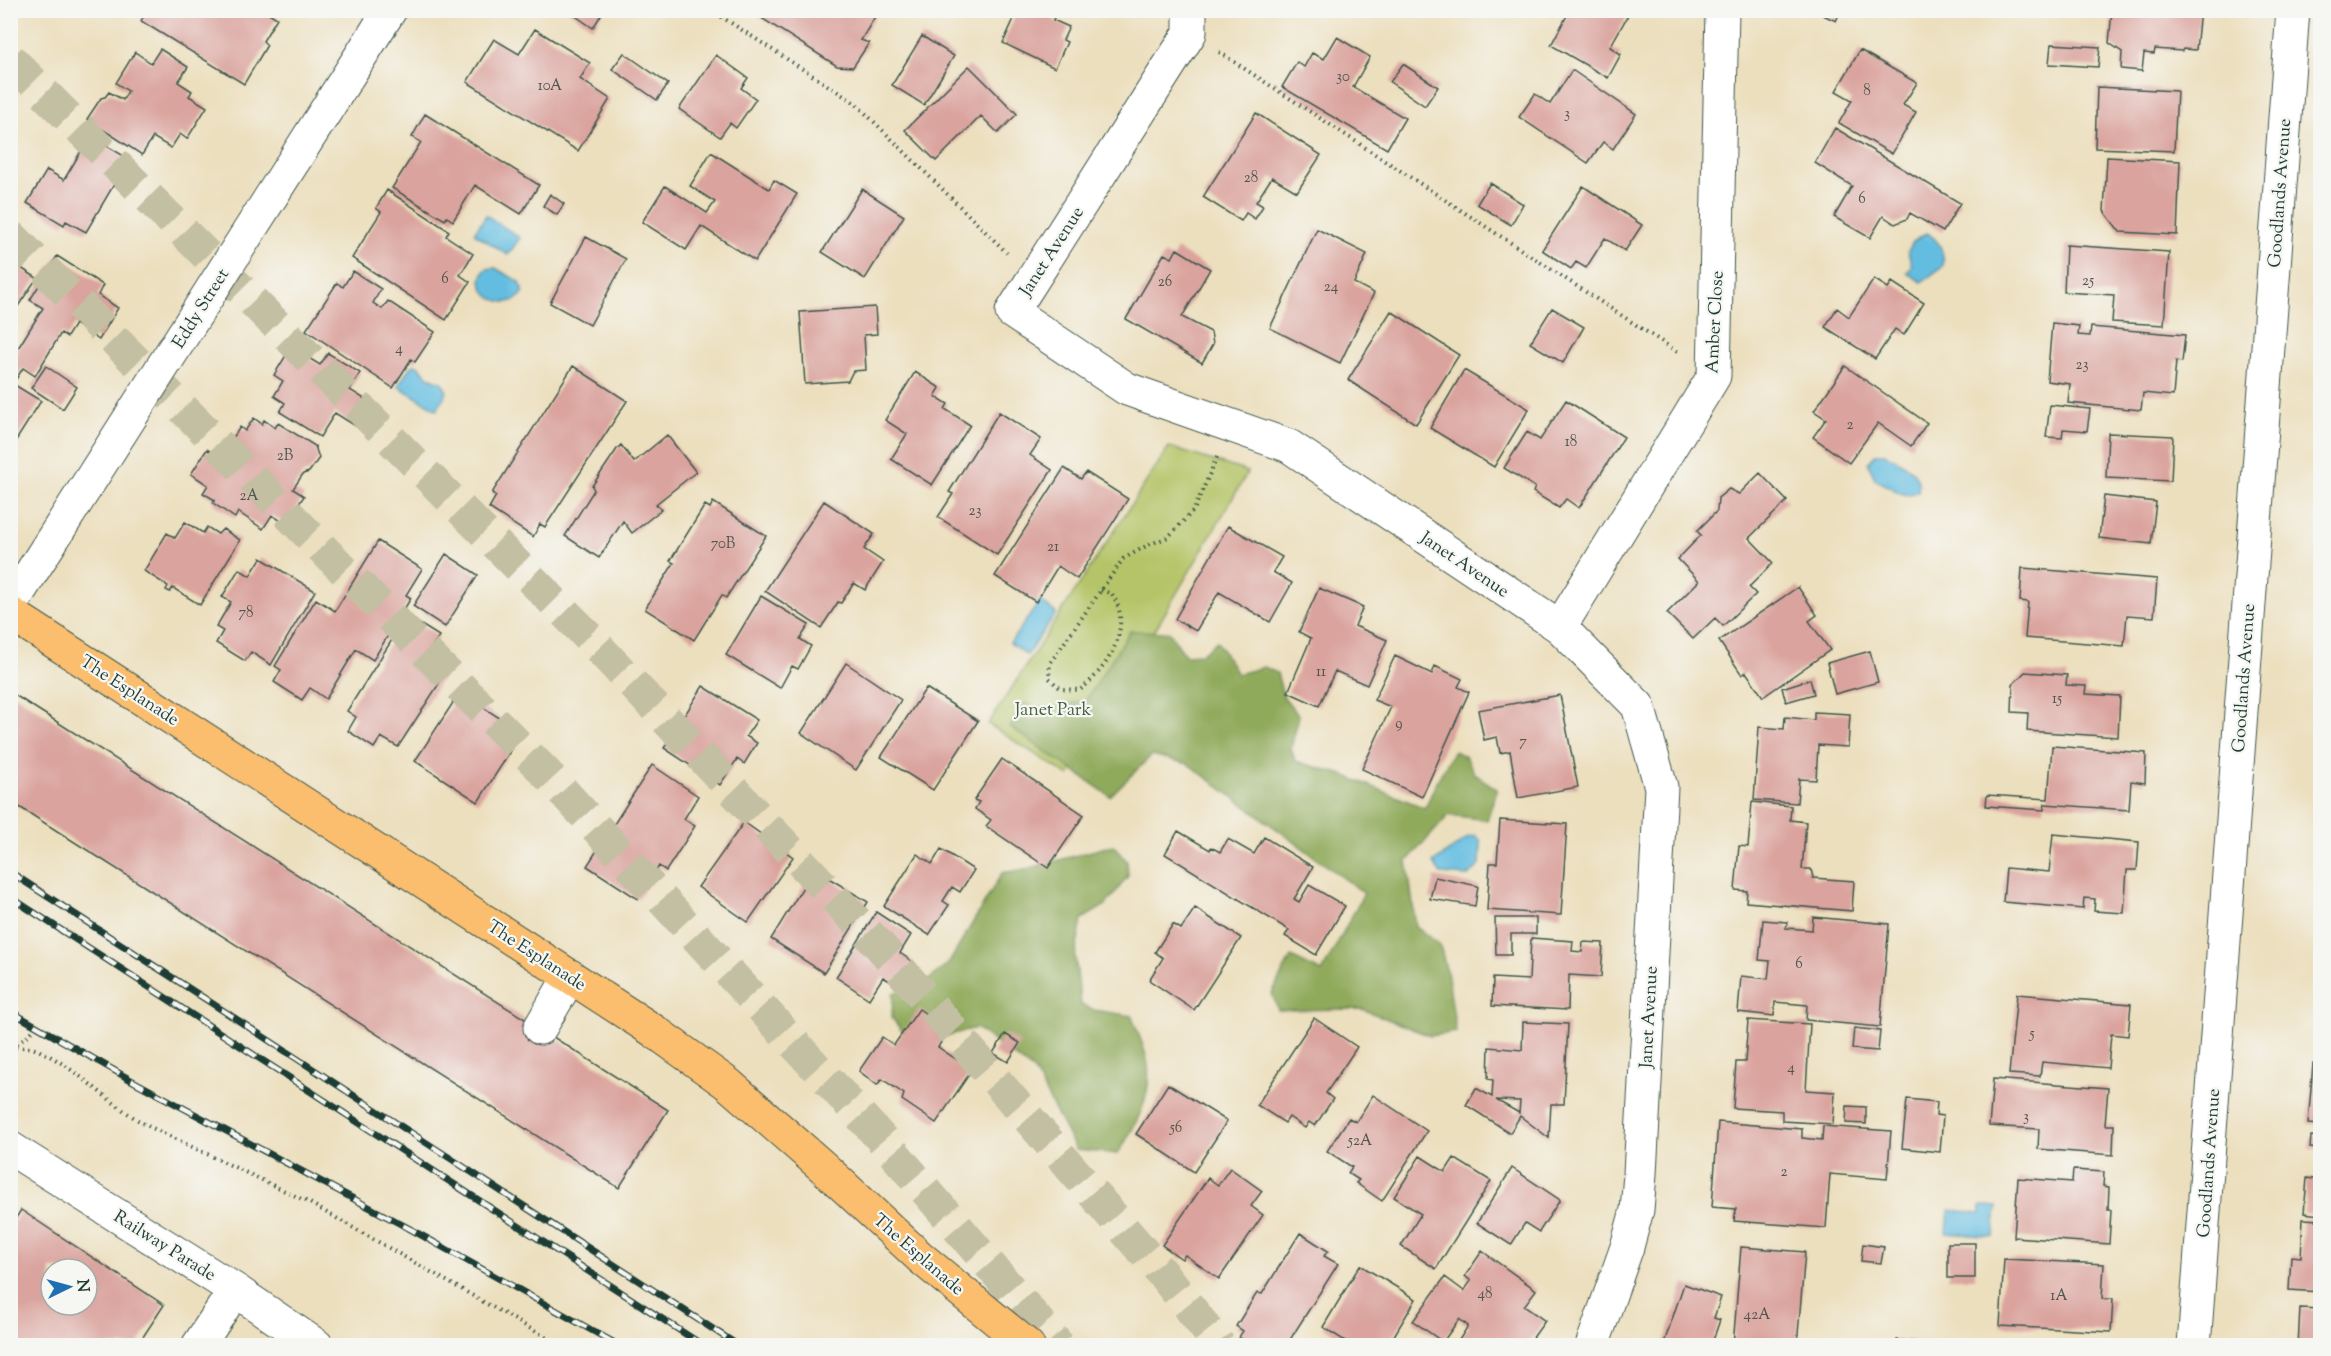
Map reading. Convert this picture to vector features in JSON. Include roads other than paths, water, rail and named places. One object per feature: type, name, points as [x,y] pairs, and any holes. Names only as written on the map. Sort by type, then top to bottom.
[{"type":"main road","name":"The Esplanade","points":[[10,613],[654,1031],[728,1084],[823,1167],[921,1258],[1028,1346]]},
{"type":"street","name":"Eddy Street","points":[[10,606],[390,10]]},
{"type":"street","name":"Amber Close","points":[[1560,627],[1714,376],[1722,10]]},
{"type":"street","name":"Goodlands Avenue","points":[[2194,1346],[2293,10]]},
{"type":"street","name":"Janet Avenue","points":[[1190,22],[1012,312],[1127,389],[1289,446],[1560,627],[1638,706],[1661,787],[1637,1210],[1627,1247],[1592,1346]]},
{"type":"street","points":[[540,1028],[570,976]]},
{"type":"street","name":"Railway Parade","points":[[10,1148],[236,1290],[317,1346]]},
{"type":"street","points":[[198,1346],[236,1290]]},
{"type":"water","points":[[486,215],[520,238],[508,255],[474,233]]},
{"type":"water","points":[[1927,233],[1940,247],[1943,266],[1922,282],[1907,273],[1912,266],[1908,251],[1913,242]]},
{"type":"water","points":[[495,268],[520,282],[523,293],[508,302],[491,298],[482,285],[482,277],[486,269]]},
{"type":"water","points":[[419,366],[428,377],[442,382],[447,392],[437,410],[398,386],[410,367]]},
{"type":"water","points":[[1885,453],[1913,472],[1917,478],[1918,491],[1909,495],[1900,493],[1875,479],[1868,463],[1876,454]]},
{"type":"water","points":[[1040,601],[1056,613],[1027,655],[1010,643]]},
{"type":"water","points":[[1476,836],[1481,841],[1480,865],[1468,876],[1441,874],[1433,863],[1469,837]]},
{"type":"water","points":[[1982,1206],[1997,1207],[1994,1237],[1947,1233],[1949,1210],[1981,1213]]},
{"type":"tunnel","points":[[10,59],[579,627],[879,945],[1165,1277],[1220,1346]]},
{"type":"tunnel","points":[[10,235],[546,773],[879,1136],[1059,1346]]},
{"type":"railway","points":[[10,872],[739,1346]]},
{"type":"railway","points":[[10,897],[704,1346]]},
{"type":"railway","points":[[10,1011],[131,1080],[412,1230],[620,1346]]},
{"type":"park label","name":"Janet Park","points":[[1053,709]]}]
